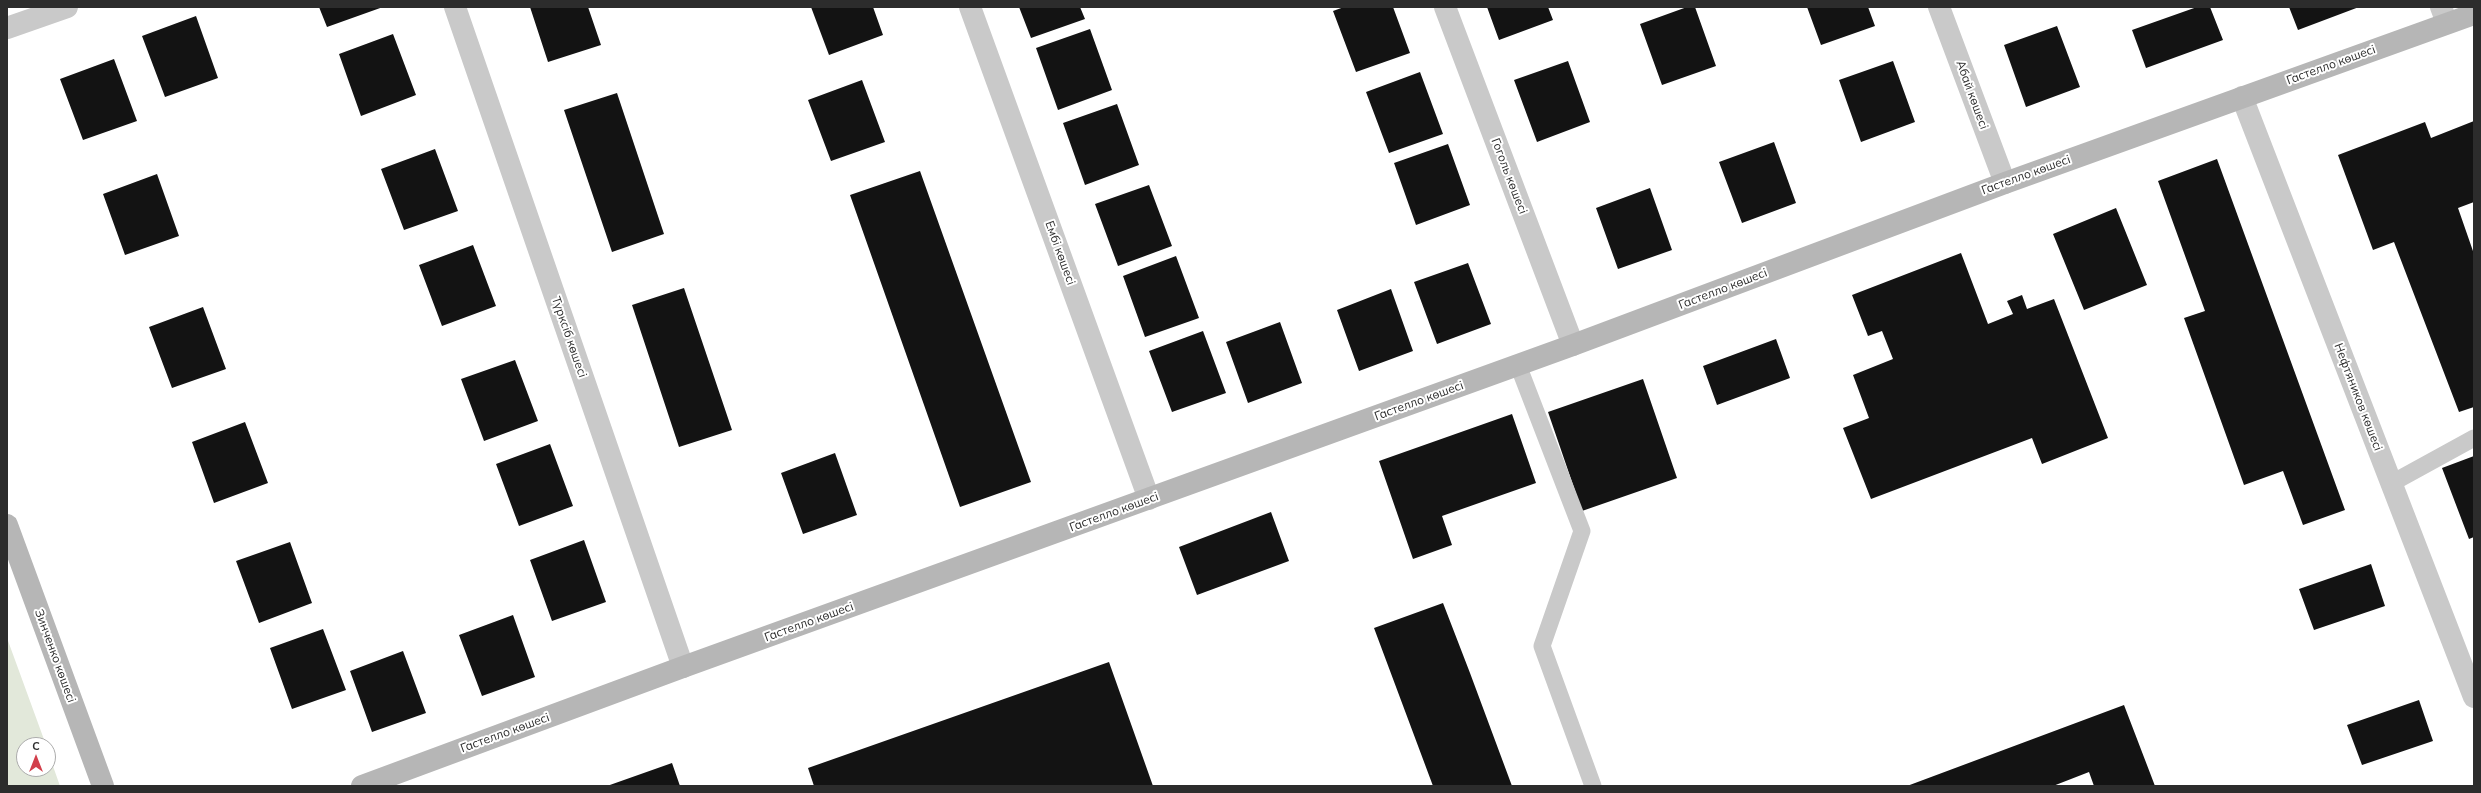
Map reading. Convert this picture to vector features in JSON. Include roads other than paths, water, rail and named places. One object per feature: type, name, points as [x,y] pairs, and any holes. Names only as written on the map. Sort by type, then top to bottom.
[{"type":"street","points":[[7,28],[67,7]]},
{"type":"street","name":"Түрксіб көшесі","points":[[455,7],[683,667]]},
{"type":"street","name":"Ембі көшесі","points":[[970,7],[1149,499]]},
{"type":"street","name":"Гоголь көшесі","points":[[1445,7],[1573,345]]},
{"type":"street","name":"Абай көшесі","points":[[1939,7],[2005,183]]},
{"type":"street","name":"Гастелло көшесі","points":[[362,786],[683,667],[1573,345],[2005,183],[2242,97],[2444,15],[2474,14]]},
{"type":"street","name":"Нефтяников көшесі","points":[[2242,97],[2474,697]]},
{"type":"street","name":"Зинченко көшесі","points":[[7,525],[103,786]]},
{"type":"lane","points":[[1518,365],[1582,531],[1542,646],[1593,786]]},
{"type":"lane","points":[[2392,483],[2474,438]]}]
